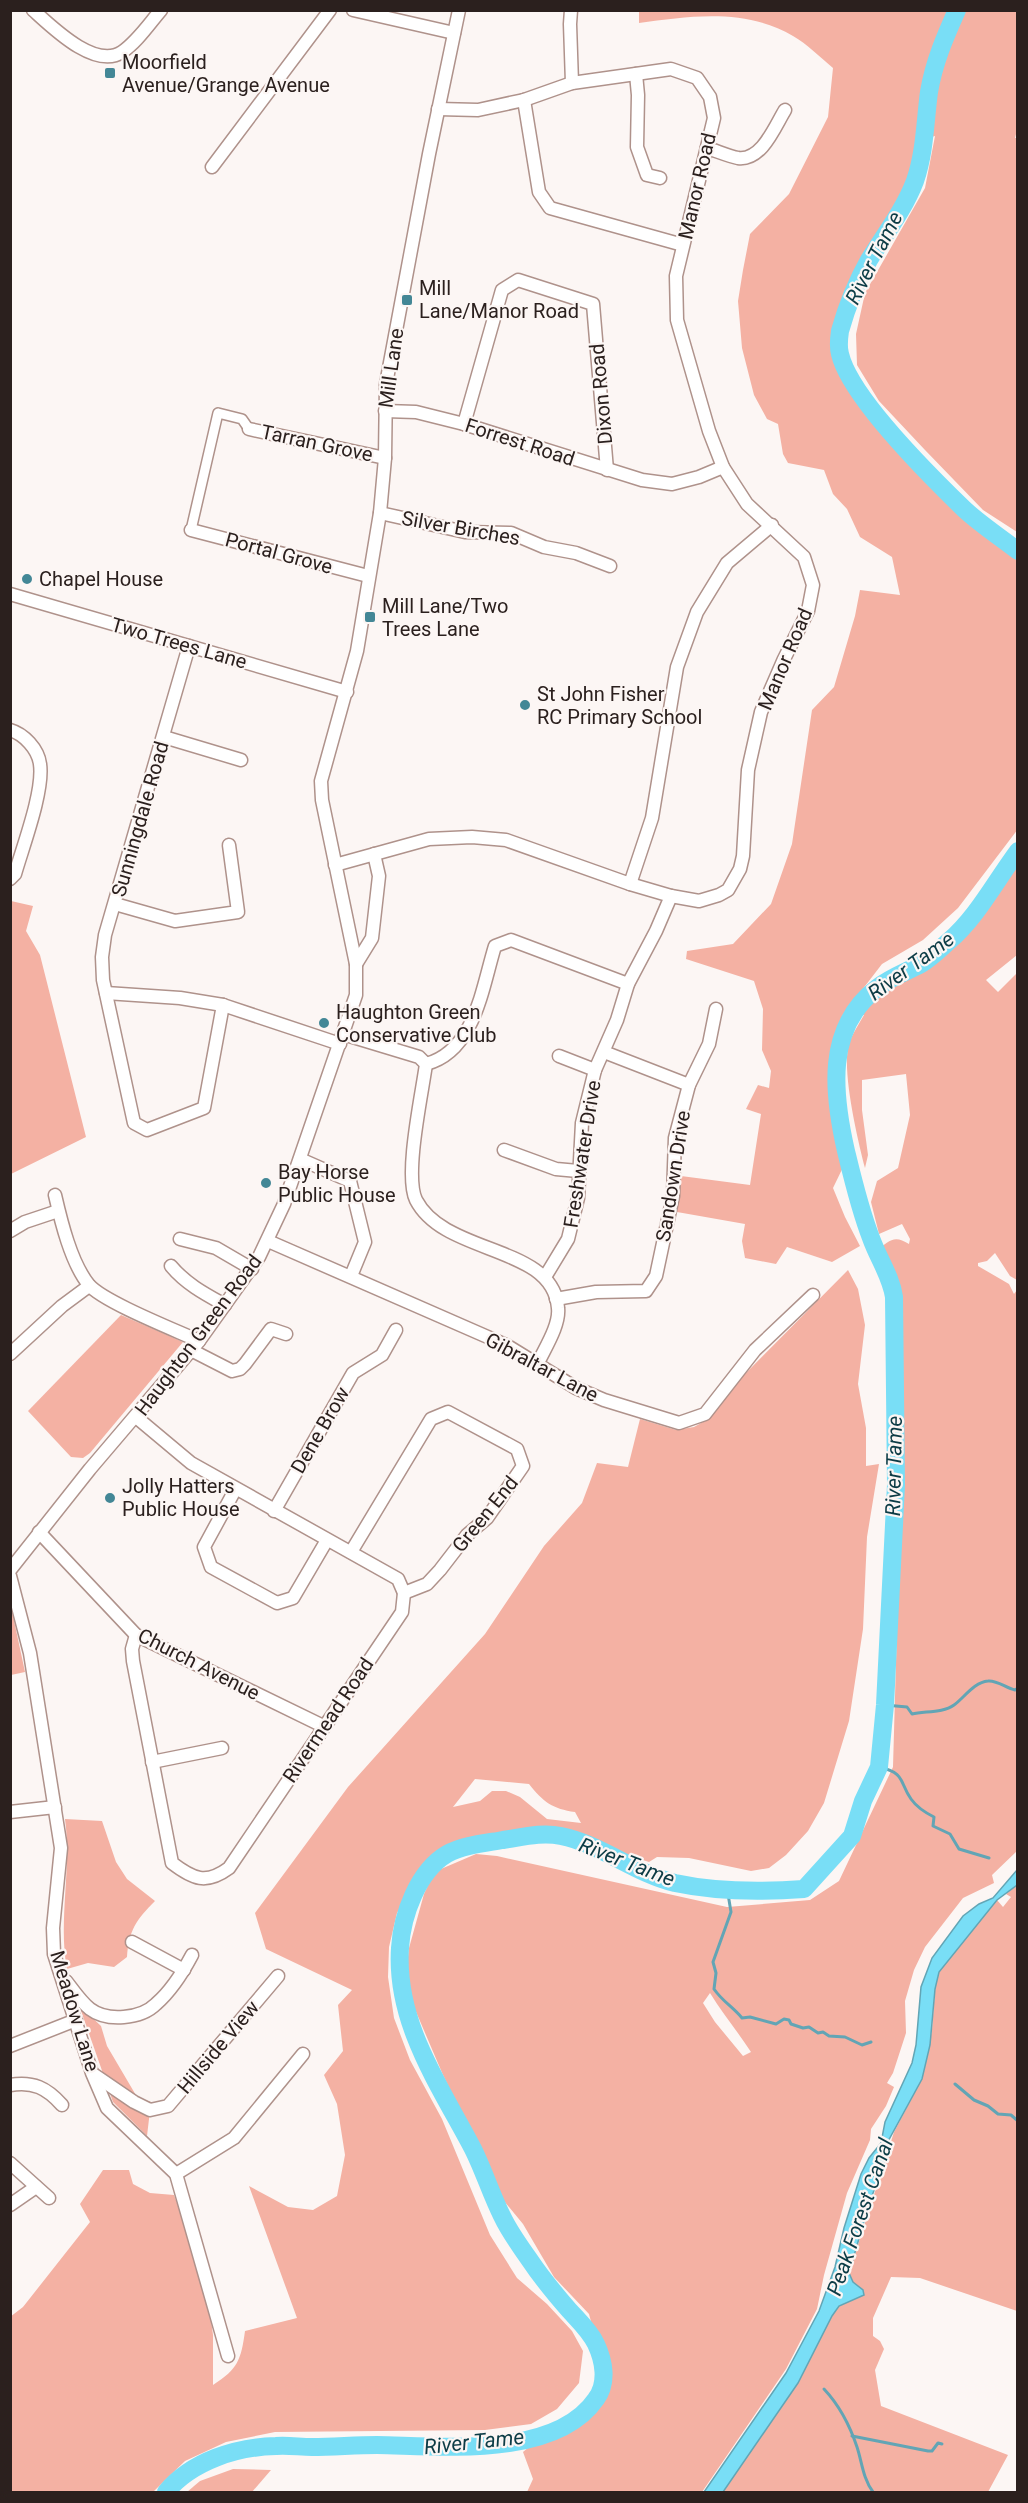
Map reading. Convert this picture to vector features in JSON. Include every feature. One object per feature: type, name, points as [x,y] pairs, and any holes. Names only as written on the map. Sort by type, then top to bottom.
[{"type":"street","points":[[33,10],[60,33],[100,57],[120,54],[130,46],[160,10]]},
{"type":"street","points":[[212,167],[330,10]]},
{"type":"street","points":[[353,10],[454,33]]},
{"type":"street","name":"Mill Lane","points":[[346,692],[357,651],[380,513],[385,458],[386,384],[459,10]]},
{"type":"street","points":[[571,10],[572,83]]},
{"type":"street","name":"Manor Road","points":[[335,865],[429,839],[472,837],[506,840],[630,884],[671,896],[699,901],[728,890],[740,869],[748,770],[761,712],[808,611],[813,585],[804,557],[747,504],[723,467],[709,431],[677,320],[676,276],[714,118],[710,97],[697,78],[671,69],[572,83],[524,100],[478,110],[438,109]]},
{"type":"street","points":[[636,74],[637,147],[647,175],[660,178]]},
{"type":"street","points":[[524,100],[539,192],[550,208],[683,245]]},
{"type":"street","points":[[706,148],[740,158],[751,157],[764,145],[785,110]]},
{"type":"street","name":"Dixon Road","points":[[464,424],[502,290],[518,280],[593,304],[608,470]]},
{"type":"street","name":"Forrest Road","points":[[385,411],[416,412],[464,424],[642,480],[672,484],[699,477],[723,467]]},
{"type":"street","points":[[191,530],[218,413],[242,418],[249,429]]},
{"type":"street","name":"Tarran Grove","points":[[249,429],[385,458]]},
{"type":"street","name":"Silver Birches","points":[[380,513],[465,532],[512,533],[544,547],[576,553],[610,566]]},
{"type":"street","points":[[630,884],[652,818],[677,667],[697,612],[727,563],[772,525]]},
{"type":"street","name":"Portal Grove","points":[[191,530],[368,576]]},
{"type":"street","name":"Two Trees Lane","points":[[10,594],[346,692]]},
{"type":"street","name":"Sunningdale Road","points":[[189,646],[102,957],[106,993],[134,1123],[147,1130],[204,1108],[222,1005]]},
{"type":"street","name":"Haughton Green Road","points":[[10,1570],[195,1345],[252,1269],[268,1241],[300,1159],[356,995],[356,964],[322,800],[321,781],[346,692]]},
{"type":"street","points":[[10,730],[27,739],[40,761],[41,781],[15,874],[10,879]]},
{"type":"street","points":[[164,737],[241,760]]},
{"type":"street","points":[[115,904],[175,921],[238,912],[229,845]]},
{"type":"street","points":[[356,964],[372,938],[379,876],[374,854]]},
{"type":"street","name":"Freshwater Drive","points":[[545,1277],[568,1239],[578,1198],[582,1123],[595,1070],[604,1052],[628,984],[656,932],[671,896]]},
{"type":"street","points":[[426,1064],[442,1060],[455,1049],[472,1024],[495,946],[511,940],[628,984]]},
{"type":"street","points":[[106,993],[180,998],[222,1005],[342,1039],[419,1057],[426,1064]]},
{"type":"street","name":"Sandown Drive","points":[[556,1299],[596,1292],[646,1291],[656,1276],[673,1196],[675,1138],[689,1085],[708,1044],[716,1009]]},
{"type":"street","points":[[604,1052],[689,1085]]},
{"type":"street","points":[[559,1056],[595,1070]]},
{"type":"street","points":[[426,1064],[411,1179],[416,1199],[430,1220],[449,1233],[538,1270],[552,1285],[559,1310],[538,1363]]},
{"type":"street","points":[[504,1150],[556,1168],[578,1171]]},
{"type":"street","points":[[300,1159],[350,1181],[365,1242],[351,1276]]},
{"type":"street","points":[[55,1195],[71,1248],[90,1286],[195,1345],[232,1371],[240,1369],[245,1364],[271,1329],[286,1334]]},
{"type":"street","points":[[10,1231],[25,1222],[58,1211]]},
{"type":"street","points":[[180,1239],[216,1248],[252,1269]]},
{"type":"street","name":"Gibraltar Lane","points":[[268,1241],[506,1345],[576,1388],[604,1400],[679,1423],[705,1414],[755,1350],[813,1295]]},
{"type":"street","points":[[171,1266],[193,1287],[225,1305]]},
{"type":"street","points":[[10,1354],[62,1306],[90,1286]]},
{"type":"street","name":"Dene Brow","points":[[274,1511],[353,1373],[382,1355],[396,1330]]},
{"type":"street","name":"Green End","points":[[351,1552],[431,1419],[448,1412],[518,1449],[523,1467],[487,1518],[467,1535],[427,1584],[404,1593]]},
{"type":"street","points":[[136,1417],[191,1463],[235,1490],[398,1580],[404,1593]]},
{"type":"street","points":[[235,1490],[204,1547],[211,1567],[248,1588],[277,1603],[292,1598],[327,1540]]},
{"type":"street","name":"Church Avenue","points":[[39,1532],[136,1635],[323,1726]]},
{"type":"street","name":"Meadow Lane","points":[[10,1576],[30,1653],[61,1848],[53,1928],[54,1954],[92,2073],[107,2108],[176,2174]]},
{"type":"street","name":"Rivermead Road","points":[[136,1635],[132,1649],[133,1661],[172,1863],[192,1877],[207,1878],[229,1868],[402,1612],[404,1593]]},
{"type":"street","points":[[152,1762],[222,1748]]},
{"type":"street","points":[[10,1812],[55,1807]]},
{"type":"street","points":[[132,1942],[184,1970]]},
{"type":"street","points":[[62,1979],[90,2009],[107,2018],[131,2016],[155,2006],[184,1970],[192,1955]]},
{"type":"street","name":"Hillside View","points":[[92,2073],[134,2102],[150,2110],[168,2106],[278,1976]]},
{"type":"street","points":[[10,2046],[76,2020]]},
{"type":"street","points":[[228,2356],[176,2174],[234,2138],[303,2054]]},
{"type":"street","points":[[10,2085],[31,2083],[51,2092],[62,2105]]},
{"type":"street","points":[[10,2163],[49,2198]]},
{"type":"street","points":[[10,2205],[36,2187]]},
{"type":"shaded area","points":[[639,11],[1017,11],[1018,126],[1015,138],[1018,138],[1017,532],[983,510],[925,450],[879,401],[857,365],[856,334],[865,293],[925,188],[935,136],[925,139],[908,196],[851,296],[839,335],[839,352],[843,365],[865,401],[965,509],[998,536],[993,540],[1017,560],[1018,829],[958,908],[923,940],[882,964],[842,1016],[848,1021],[837,1054],[835,1078],[848,1157],[833,1188],[860,1246],[832,1262],[787,1247],[776,1264],[745,1258],[742,1241],[745,1224],[677,1212],[681,1176],[750,1185],[761,1114],[746,1109],[758,1085],[769,1088],[771,1071],[762,1050],[763,1009],[754,981],[686,959],[687,951],[733,944],[771,904],[792,844],[812,710],[834,687],[855,616],[860,590],[900,595],[892,557],[860,537],[847,509],[833,494],[824,470],[788,463],[783,454],[778,424],[767,419],[754,395],[742,348],[738,301],[750,234],[789,194],[828,117],[833,68],[793,36],[756,21],[718,16],[639,23]]},
{"type":"shaded area","points":[[1017,851],[1017,955],[986,980],[998,992],[1017,973],[1017,1280],[1010,1276],[995,1253],[987,1261],[978,1263],[978,1266],[1009,1284],[1014,1294],[1017,1290],[1017,1851],[992,1875],[994,1883],[963,1898],[925,1947],[914,1970],[905,2001],[906,2033],[893,2073],[887,2083],[894,2087],[886,2106],[871,2129],[870,2140],[847,2193],[817,2309],[786,2369],[702,2492],[527,2492],[533,2479],[523,2452],[544,2436],[567,2427],[590,2408],[598,2398],[602,2386],[601,2361],[588,2334],[593,2329],[589,2314],[554,2277],[523,2224],[504,2201],[443,2075],[411,2000],[406,1973],[409,1948],[424,1894],[431,1879],[441,1869],[476,1854],[497,1856],[727,1907],[810,1900],[839,1881],[893,1767],[903,1417],[896,1418],[892,1283],[876,1251],[892,1240],[899,1239],[909,1244],[910,1239],[902,1224],[879,1234],[871,1202],[877,1181],[898,1168],[910,1115],[906,1074],[862,1080],[862,1110],[868,1155],[865,1168],[851,1105],[847,1070],[849,1044],[864,1015],[854,1013],[874,991],[948,942],[968,922]],"holes":[[[710,1993],[741,2037],[751,2052],[743,2056],[715,2022],[703,2003]]]},
{"type":"shaded area","points":[[11,901],[33,906],[26,931],[40,955],[86,1137],[11,1174]]},
{"type":"shaded area","points":[[848,1270],[858,1289],[865,1325],[858,1384],[866,1428],[866,1466],[879,1464],[867,1537],[863,1629],[849,1721],[824,1803],[808,1831],[786,1855],[769,1868],[751,1871],[689,1858],[657,1857],[649,1862],[621,1853],[586,1837],[562,1831],[541,1830],[507,1835],[444,1849],[429,1860],[397,1913],[389,1947],[388,1977],[394,2018],[410,2060],[442,2119],[490,2235],[517,2278],[547,2304],[572,2331],[583,2351],[579,2383],[557,2409],[531,2424],[485,2430],[275,2432],[226,2442],[185,2461],[153,2492],[11,2492],[10,2317],[23,2307],[90,2222],[80,2204],[103,2170],[129,2170],[133,2184],[150,2193],[174,2195],[183,2219],[211,2320],[213,2385],[228,2374],[237,2363],[245,2331],[297,2318],[249,2186],[288,2207],[313,2210],[337,2196],[345,2155],[337,2104],[324,2075],[343,2051],[338,2005],[352,1990],[266,1949],[255,1913],[348,1787],[485,1634],[544,1546],[582,1503],[597,1463],[628,1467],[640,1419],[676,1430],[694,1427],[710,1418],[742,1377]],"holes":[[[475,1779],[529,1784],[549,1804],[575,1812],[581,1823],[547,1819],[520,1797],[506,1791],[492,1791],[480,1801],[453,1807]]]},
{"type":"shaded area","points":[[121,1315],[183,1342],[90,1453],[83,1458],[71,1457],[28,1411]]},
{"type":"shaded area","points":[[10,1602],[25,1672],[11,1675],[10,1675]]},
{"type":"shaded area","points":[[65,1819],[102,1821],[116,1862],[127,1879],[155,1901],[143,1914],[132,1932],[127,1957],[114,1967],[88,1963],[67,1969],[64,1932],[67,1856]]},
{"type":"shaded area","points":[[1017,1885],[1017,2311],[920,2278],[891,2277],[873,2318],[873,2336],[880,2341],[884,2349],[875,2370],[881,2406],[1008,2455],[988,2492],[723,2492],[798,2383],[832,2316],[839,2306],[863,2290],[853,2282],[849,2273],[894,2132],[922,2079],[932,2030],[935,1989],[939,1972],[997,1900],[1003,1907],[1011,1897],[1006,1894]]},
{"type":"shaded area","points":[[79,2005],[101,2026],[107,2046],[137,2097],[151,2102],[147,2136],[113,2102]]},
{"type":"shaded area","points":[[233,2469],[271,2470],[252,2492],[187,2492],[200,2481]]},
{"type":"water","name":"Peak Forest Canal","points":[[1017,1870],[1017,1885],[997,1900],[939,1972],[935,1989],[930,2045],[922,2079],[885,2147],[886,2158],[869,2204],[849,2273],[853,2282],[863,2290],[864,2295],[839,2306],[798,2383],[723,2492],[704,2492],[786,2373],[819,2311],[835,2267],[844,2228],[861,2174],[869,2158],[881,2143],[885,2122],[912,2063],[916,2045],[921,1987],[932,1958],[963,1916],[979,1904],[993,1898]]},
{"type":"waterway","name":"River Tame","points":[[957,10],[940,50],[931,81],[923,148],[915,181],[900,212],[869,260],[856,286],[840,331],[839,348],[847,372],[859,392],[893,436],[964,509],[1018,551]]},
{"type":"waterway","name":"River Tame","points":[[166,2492],[177,2481],[202,2464],[246,2449],[285,2446],[377,2445],[463,2447],[525,2440],[553,2432],[577,2418],[600,2393],[604,2372],[594,2339],[543,2279],[511,2233],[473,2149],[422,2053],[412,2028],[400,1976],[400,1948],[404,1922],[413,1895],[428,1871],[447,1854],[475,1845],[532,1835],[561,1836],[590,1845],[646,1873],[675,1883],[723,1890],[772,1891],[804,1889],[852,1836],[863,1801],[879,1767],[885,1705],[896,1485],[894,1297],[863,1217],[857,1195],[841,1129],[836,1085],[837,1063],[848,1022],[860,1004],[882,984],[928,959],[959,932],[1018,851]]},
{"type":"waterway","points":[[885,1705],[907,1707],[912,1714],[950,1708],[983,1682],[995,1682],[1015,1690],[1018,1688]]},
{"type":"waterway","points":[[879,1767],[898,1775],[913,1802],[934,1817],[933,1826],[950,1834],[959,1849],[989,1858]]},
{"type":"waterway","points":[[727,1888],[731,1912],[713,1962],[716,1973],[714,1989],[720,1997],[742,2018],[750,2017],[776,2024],[784,2019],[789,2020],[791,2024],[803,2028],[809,2027],[829,2036],[845,2037],[862,2045],[871,2042]]},
{"type":"waterway","points":[[955,2084],[974,2100],[988,2106],[998,2114],[1011,2115],[1018,2121]]},
{"type":"waterway","points":[[824,2389],[847,2424],[873,2492]]},
{"type":"waterway","points":[[852,2436],[928,2451],[932,2451],[938,2443],[942,2444]]},
{"type":"place","name":"Moorfield Avenue/Grange Avenue","points":[[110,73]]},
{"type":"place","name":"Mill Lane/Manor Road","points":[[407,300]]},
{"type":"place","name":"Chapel House","points":[[27,579]]},
{"type":"place","name":"Mill Lane/Two Trees Lane","points":[[370,617]]},
{"type":"place","name":"St John Fisher RC Primary School","points":[[525,705]]},
{"type":"place","name":"Haughton Green Conservative Club","points":[[324,1023]]},
{"type":"place","name":"Bay Horse Public House","points":[[266,1183]]},
{"type":"place","name":"Jolly Hatters Public House","points":[[110,1498]]}]
